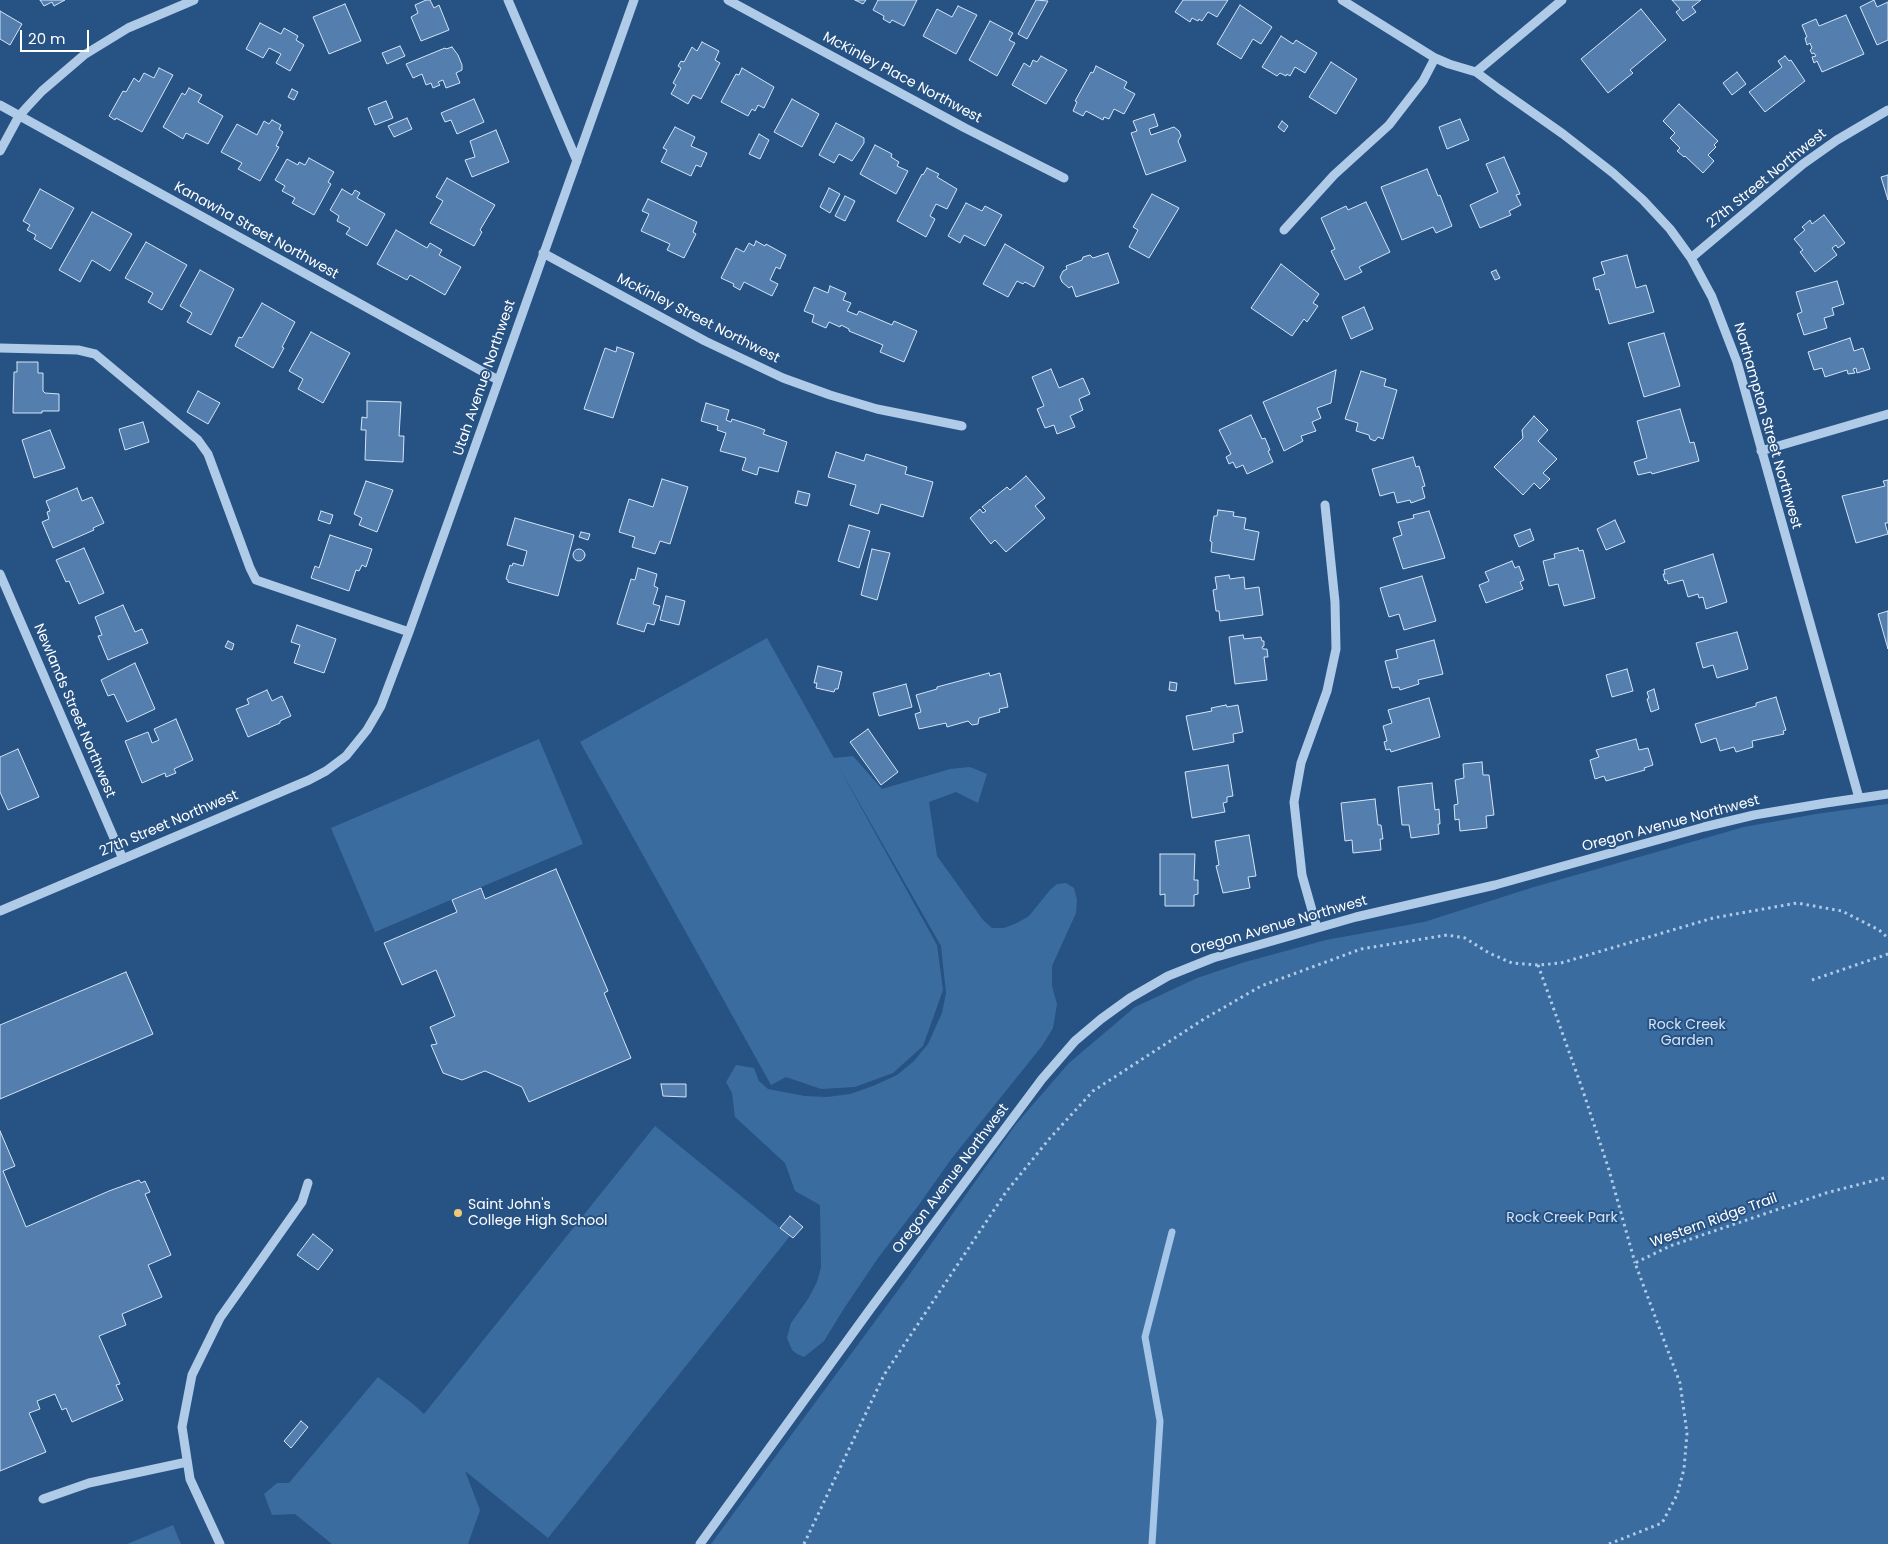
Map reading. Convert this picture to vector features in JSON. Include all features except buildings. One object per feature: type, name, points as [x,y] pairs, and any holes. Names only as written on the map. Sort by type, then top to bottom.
[{"type":"street","points":[[0,151],[20,116],[42,91],[84,55],[128,28],[194,0]]},
{"type":"street","points":[[508,0],[577,161]]},
{"type":"street","name":"Utah Avenue Northwest","points":[[346,756],[381,706],[634,0]]},
{"type":"street","name":"McKinley Place Northwest","points":[[728,0],[965,128],[1064,178]]},
{"type":"street","name":"Northampton Street Northwest","points":[[1342,0],[1435,58],[1476,72],[1563,134],[1613,173],[1670,229],[1691,258],[1712,296],[1730,342],[1748,400],[1859,798]]},
{"type":"street","points":[[1476,72],[1562,0]]},
{"type":"street","points":[[1284,230],[1334,175],[1389,125],[1423,81],[1435,58]]},
{"type":"street","name":"Kanawha Street Northwest","points":[[0,105],[498,380]]},
{"type":"street","name":"27th Street Northwest","points":[[1691,258],[1809,159],[1888,110]]},
{"type":"street","name":"McKinley Street Northwest","points":[[543,253],[705,341],[784,378],[830,395],[877,409],[962,426]]},
{"type":"street","points":[[0,348],[78,350],[95,354],[198,440],[208,454],[256,580],[409,632]]},
{"type":"street","points":[[1762,451],[1888,414]]},
{"type":"street","points":[[1317,928],[1302,875],[1294,802],[1301,763],[1327,691],[1336,649],[1335,602],[1325,505]]},
{"type":"street","name":"Newlands Street Northwest","points":[[0,574],[123,859]]},
{"type":"street","name":"27th Street Northwest","points":[[0,910],[309,780],[326,771],[346,756]]},
{"type":"street","name":"Oregon Avenue Northwest","points":[[700,1544],[872,1308],[1048,1072],[1075,1041],[1115,1008],[1149,986],[1187,968],[1236,951],[1377,912],[1494,885],[1712,825],[1786,809],[1888,794]]},
{"type":"street","points":[[220,1544],[190,1479],[187,1462],[182,1427],[192,1375],[220,1318],[302,1202],[308,1182]]},
{"type":"street","points":[[43,1500],[89,1483],[187,1462]]},
{"type":"path","points":[[804,1544],[884,1375],[1006,1192],[1050,1138],[1093,1091],[1261,986],[1362,949],[1447,935],[1465,938],[1489,953],[1512,963],[1538,965],[1560,963],[1713,918],[1797,903],[1842,911],[1879,930],[1888,938]]},
{"type":"path","points":[[1812,980],[1888,954]]},
{"type":"path","points":[[1538,965],[1609,1170],[1635,1263],[1680,1383],[1687,1433],[1684,1469],[1677,1495],[1662,1523],[1609,1544]]},
{"type":"path","name":"Western Ridge Trail","points":[[1635,1263],[1670,1246],[1826,1193],[1888,1177]]},
{"type":"green space","points":[[767,638],[834,758],[853,756],[882,789],[950,769],[970,767],[987,774],[978,803],[956,792],[929,802],[937,856],[983,920],[992,928],[1004,928],[1029,916],[1057,884],[1066,883],[1074,888],[1077,900],[1076,913],[1052,966],[1052,986],[1057,1004],[1053,1028],[1042,1046],[952,1158],[878,1258],[824,1341],[804,1357],[792,1350],[787,1338],[791,1323],[808,1299],[817,1282],[821,1267],[820,1205],[795,1191],[785,1163],[735,1117],[732,1093],[726,1082],[736,1065],[754,1068],[759,1081],[768,1089],[805,1096],[827,1097],[850,1094],[897,1075],[914,1061],[928,1044],[942,1013],[946,993],[941,946],[837,764],[937,945],[943,990],[923,1046],[893,1073],[855,1087],[821,1089],[786,1077],[771,1085],[580,742]]},
{"type":"green space","points":[[539,739],[583,844],[375,932],[331,828]]},
{"type":"green space","name":"Rock Creek Park","points":[[1888,804],[1888,1544],[711,1544],[907,1278],[1016,1124],[1069,1063],[1135,1007],[1197,978],[1245,962],[1326,940],[1424,922],[1534,887],[1744,827]]},
{"type":"green space","points":[[655,1126],[790,1236],[548,1538],[465,1471],[480,1510],[468,1544],[332,1544],[295,1514],[272,1515],[264,1494],[277,1483],[289,1483],[378,1377],[424,1414]]},
{"type":"green space","points":[[173,1525],[181,1544],[127,1544]]},
{"type":"waterway","points":[[1152,1544],[1160,1421],[1145,1337],[1172,1232]]},
{"type":"place","name":"Saint John's College High School","points":[[458,1213]]},
{"type":"park label","name":"Rock Creek Garden","points":[[1687,1034]]}]
